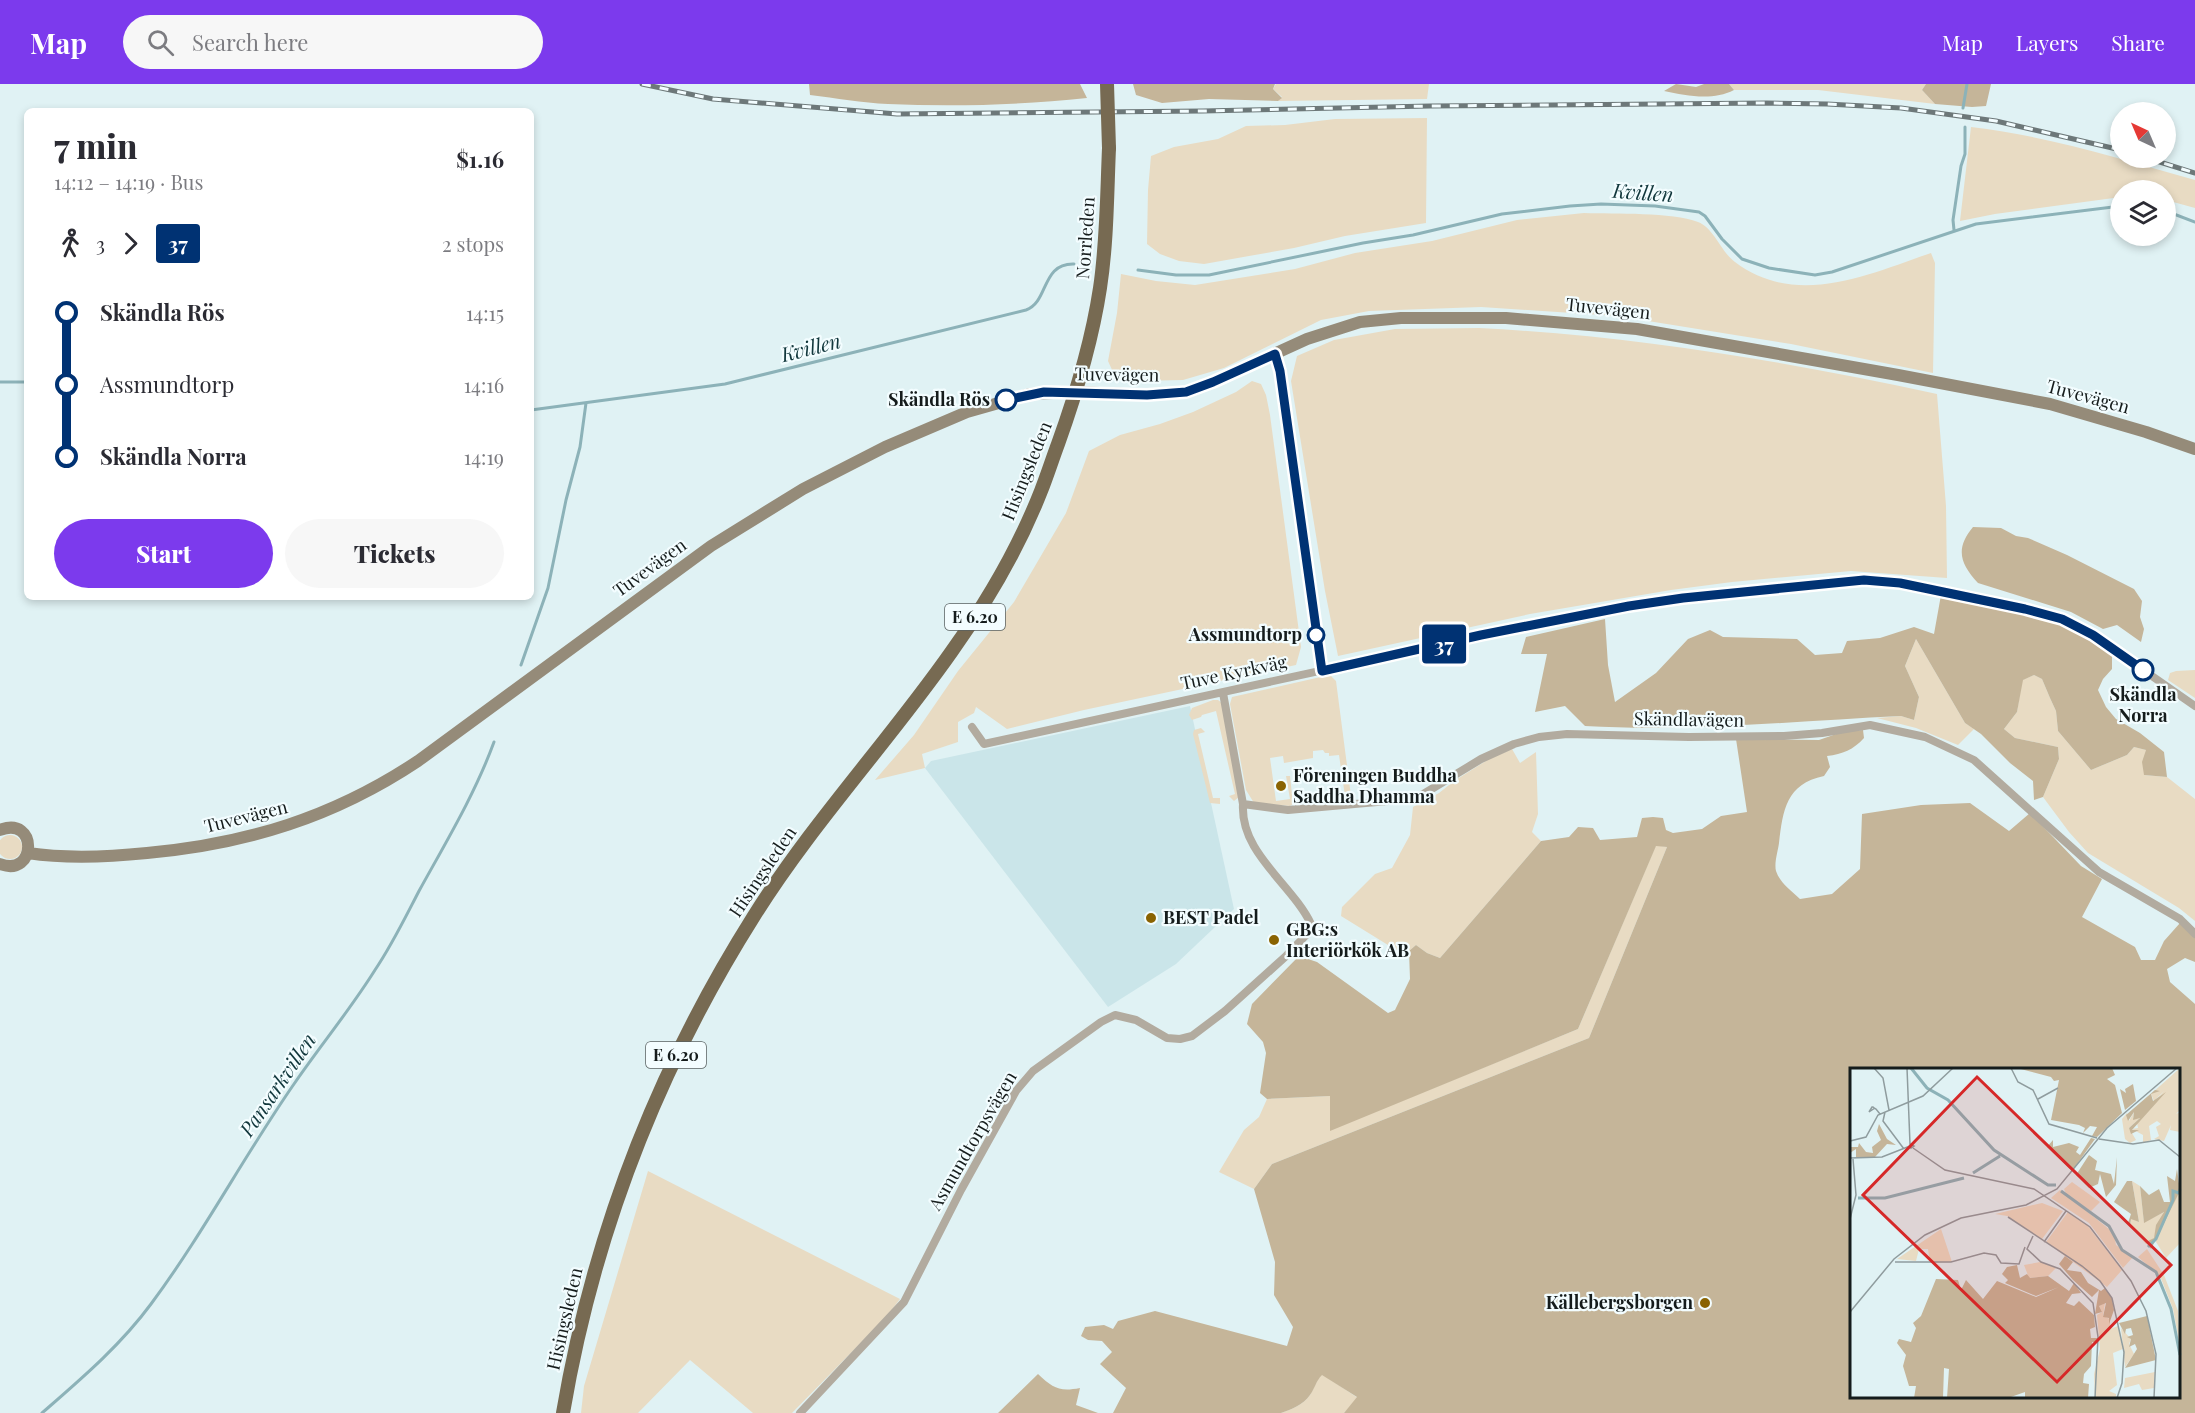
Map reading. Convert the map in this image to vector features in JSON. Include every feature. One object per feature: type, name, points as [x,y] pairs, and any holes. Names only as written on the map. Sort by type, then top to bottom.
[{"type":"highway","name":"Norrleden","points":[[1076,392],[1100,288],[1109,148],[1107,84]]},
{"type":"highway","name":"Hisingsleden","points":[[563,1413],[577,1340],[600,1254],[624,1179],[651,1110],[681,1046],[728,958],[788,865],[936,673],[989,594],[1013,553],[1040,494],[1076,392]]},
{"type":"main road","name":"Tuvevägen","points":[[28,853],[71,857],[183,850],[262,834],[326,812],[364,794],[413,765],[698,555],[819,480],[892,444],[967,412],[1030,394],[1076,392],[1147,395],[1186,392],[1330,330],[1377,320],[1506,318],[1637,329],[2006,395],[2084,413],[2195,449]]},
{"type":"main road","points":[[0,864],[15,866],[23,861],[28,853],[29,844],[23,833],[16,828],[1,828]]},
{"type":"street","points":[[1275,354],[1280,371],[1322,671]]},
{"type":"street","name":"Tuve Kyrkväg","points":[[972,728],[984,744],[1481,635],[1629,606],[1683,598],[1875,580],[2025,609],[2062,619],[2093,635],[2195,706]]},
{"type":"street","points":[[1224,693],[1243,804]]},
{"type":"street","name":"Skändlavägen","points":[[1243,804],[1288,810],[1420,796],[1480,759],[1514,744],[1539,737],[1567,734],[1767,737],[1822,733],[1854,726],[1885,727],[1924,737],[1974,760],[2099,872],[2180,919],[2195,934]]},
{"type":"street","name":"Asmundtorpsvägen","points":[[800,1413],[904,1302],[1008,1106],[1020,1085],[1034,1071],[1114,1015],[1136,1020],[1167,1038],[1180,1039],[1192,1036],[1210,1024],[1260,980],[1309,932],[1311,924],[1308,918],[1251,842],[1244,826],[1243,804]]},
{"type":"shaded area","points":[[809,84],[1080,84],[1087,98],[987,105],[888,104],[810,95]]},
{"type":"shaded area","points":[[1133,84],[1275,84],[1273,89],[1282,98],[1278,101],[1209,99],[1162,103],[1136,95]]},
{"type":"shaded area","points":[[1276,84],[1429,84],[1427,99],[1278,101],[1282,97],[1273,89]]},
{"type":"shaded area","points":[[1676,84],[1696,87],[1704,84],[1729,84],[1734,90],[1717,96],[1691,96],[1664,91]]},
{"type":"shaded area","points":[[1729,84],[1926,84],[1922,90],[1935,104],[1818,90],[1734,90]]},
{"type":"shaded area","points":[[1926,84],[1991,84],[1986,106],[1972,107],[1935,104],[1922,90]]},
{"type":"shaded area","points":[[1427,118],[1426,223],[1345,236],[1294,248],[1204,264],[1179,261],[1160,254],[1147,244],[1151,156],[1174,147],[1218,139],[1246,126],[1285,125],[1335,119]]},
{"type":"shaded area","points":[[1971,127],[2028,136],[2110,156],[2110,168],[2154,168],[2195,180],[2195,208],[2176,203],[2176,180],[2110,180],[2110,198],[1960,221]]},
{"type":"shaded area","points":[[1584,213],[1659,215],[1698,222],[1709,229],[1735,262],[1758,276],[1782,283],[1807,285],[1857,278],[1931,253],[1935,263],[1933,373],[1791,344],[1617,316],[1481,307],[1369,311],[1321,320],[1224,368],[1183,380],[1123,379],[1113,372],[1108,361],[1117,313],[1121,274],[1195,285],[1295,269],[1355,253],[1432,241],[1517,220]]},
{"type":"shaded area","points":[[1479,328],[1595,337],[1709,352],[1823,371],[1937,394],[1946,506],[1947,578],[1851,571],[1732,582],[1530,614],[1338,656],[1325,591],[1291,381],[1297,356],[1334,340],[1395,329]]},
{"type":"shaded area","points":[[1252,381],[1261,384],[1270,415],[1301,647],[1296,665],[1084,710],[1007,729],[976,707],[974,713],[958,722],[958,742],[922,754],[925,768],[875,780],[914,735],[958,671],[1014,602],[1066,513],[1089,451],[1120,435],[1193,412],[1236,392]]},
{"type":"shaded area","points":[[1973,527],[2001,528],[2016,536],[2028,538],[2134,589],[2142,601],[2140,617],[2144,629],[2141,642],[2117,625],[2103,629],[2071,612],[1978,583],[1967,569],[1962,556],[1964,542]]},
{"type":"shaded area","points":[[1941,595],[2037,614],[2065,625],[2112,655],[2112,669],[2103,679],[2098,690],[2106,707],[2116,719],[2140,733],[2164,752],[2167,777],[2144,775],[2142,762],[2146,750],[2134,747],[2127,755],[2091,770],[2058,731],[2056,711],[2042,679],[2034,675],[2023,680],[2017,712],[2004,729],[2015,738],[2058,747],[2059,759],[2043,797],[2034,800],[2033,781],[2010,763],[1981,734],[1965,723],[1916,639],[1905,666],[1919,697],[1914,720],[1901,716],[1704,727],[1585,726],[1565,706],[1535,712],[1547,654],[1521,654],[1526,637],[1605,619],[1608,665],[1615,702],[1656,673],[1688,639],[1710,630],[1723,637],[1797,639],[1815,655],[1842,653],[1847,641],[1880,638],[1914,627],[1934,634]]},
{"type":"shaded area","points":[[1916,639],[1965,723],[1974,729],[1958,745],[1916,728],[1877,718],[1901,716],[1914,720],[1919,697],[1905,666]]},
{"type":"shaded area","points":[[2195,670],[2195,698],[2168,680],[2170,673]]},
{"type":"shaded area","points":[[2034,675],[2042,679],[2056,711],[2058,731],[2091,770],[2127,755],[2134,747],[2146,750],[2144,775],[2167,777],[2195,799],[2195,921],[2179,908],[2088,853],[2043,797],[2059,759],[2058,747],[2015,738],[2004,729],[2017,712],[2022,680]]},
{"type":"shaded area","points":[[1331,676],[1336,681],[1351,796],[1345,796],[1339,755],[1329,756],[1329,753],[1323,750],[1313,751],[1313,758],[1284,763],[1283,756],[1270,758],[1276,801],[1290,799],[1286,776],[1290,776],[1293,804],[1290,806],[1254,803],[1246,790],[1230,704],[1232,697]]},
{"type":"shaded area","points":[[1213,700],[1222,703],[1239,797],[1234,801],[1229,796],[1235,794],[1216,711],[1192,720],[1189,715],[1192,708]]},
{"type":"shaded area","points":[[1190,706],[1234,909],[1176,964],[1108,1007],[925,768],[931,761]]},
{"type":"shaded area","points":[[1201,728],[1205,732],[1198,734],[1213,798],[1220,798],[1220,804],[1210,803],[1193,734],[1194,730]]},
{"type":"shaded area","points":[[1863,730],[1864,738],[1856,746],[1827,756],[1830,767],[1824,776],[1802,785],[1794,792],[1785,809],[1776,871],[1783,883],[1800,899],[1832,894],[1860,869],[1862,814],[1921,805],[1970,803],[2009,831],[2030,813],[2081,866],[2102,879],[2082,917],[2135,947],[2141,960],[2155,960],[2164,941],[2180,923],[2195,937],[2195,962],[2185,958],[2167,969],[2170,982],[2195,1004],[2195,1413],[1344,1413],[1357,1397],[1322,1375],[1304,1401],[1281,1413],[1113,1413],[1126,1388],[1100,1364],[1112,1352],[1102,1341],[1088,1340],[1081,1336],[1085,1327],[1104,1325],[1113,1329],[1118,1321],[1155,1311],[1287,1346],[1293,1327],[1274,1295],[1275,1262],[1254,1189],[1272,1164],[1589,1038],[1667,847],[1656,846],[1578,1029],[1330,1131],[1330,1096],[1267,1099],[1260,1093],[1266,1053],[1263,1042],[1247,1024],[1252,1004],[1299,956],[1317,962],[1388,1013],[1395,1010],[1410,979],[1409,951],[1416,945],[1440,958],[1541,841],[1569,837],[1578,827],[1593,828],[1600,840],[1637,837],[1642,818],[1653,817],[1663,818],[1666,830],[1673,833],[1702,829],[1721,816],[1747,812],[1736,739],[1819,740],[1842,732]]},
{"type":"shaded area","points":[[1512,749],[1520,763],[1536,752],[1538,814],[1532,832],[1541,841],[1440,958],[1416,945],[1409,951],[1409,958],[1341,916],[1342,907],[1375,874],[1392,868],[1410,835],[1413,807],[1439,793],[1489,759]]},
{"type":"shaded area","points":[[6,836],[14,836],[21,843],[21,851],[14,858],[6,858],[-1,851],[-1,843]]},
{"type":"shaded area","points":[[1656,845],[1667,847],[1589,1038],[1272,1164],[1254,1189],[1219,1172],[1244,1130],[1259,1117],[1267,1099],[1330,1096],[1330,1130],[1578,1029]]},
{"type":"shaded area","points":[[648,1171],[900,1299],[888,1315],[792,1413],[753,1413],[690,1360],[638,1413],[581,1413],[584,1386]]},
{"type":"shaded area","points":[[1038,1374],[1057,1388],[1080,1388],[1076,1405],[1098,1413],[998,1413]]},
{"type":"shaded area","points":[[1322,1374],[1358,1398],[1344,1413],[1281,1413],[1304,1401]]},
{"type":"waterway","points":[[1963,108],[1967,84]]},
{"type":"waterway","points":[[1954,230],[1953,220],[1965,154],[1965,127]]},
{"type":"waterway","name":"Kvillen","points":[[1138,270],[1176,275],[1209,275],[1413,235],[1502,214],[1601,204],[1655,206],[1699,212],[1742,259],[1769,268],[1815,275],[1832,272],[1976,224],[2110,207]]},
{"type":"waterway","name":"Kvillen","points":[[2176,215],[2195,222]]},
{"type":"waterway","name":"Kvillen","points":[[534,410],[725,384],[1026,310],[1039,299],[1050,276],[1056,270],[1063,265],[1074,264]]},
{"type":"waterway","name":"Kvillen","points":[[0,382],[24,382]]},
{"type":"waterway","name":"Pansarkvillen","points":[[521,665],[548,588],[566,500],[580,447],[586,403]]},
{"type":"waterway","name":"Pansarkvillen","points":[[42,1413],[113,1348],[139,1319],[170,1277],[276,1111],[387,951],[469,799],[494,742]]},
{"type":"railway","points":[[642,84],[713,99],[897,114],[1430,106],[1827,104],[1901,108],[1996,121],[2110,147]]},
{"type":"railway","points":[[2176,167],[2195,173]]},
{"type":"bus line","name":"37","points":[[1006,400],[1044,392],[1147,395],[1186,392],[1275,354],[1280,371],[1322,671],[1481,635],[1629,606],[1683,598],[1864,580],[1900,583],[2062,619],[2093,635],[2143,670]]},
{"type":"place","name":"Skändla Rös","points":[[1006,400]]},
{"type":"place","name":"Assmundtorp","points":[[1316,635]]},
{"type":"place","name":"Skändla Norra","points":[[2143,670]]},
{"type":"place","name":"Föreningen Buddha Saddha Dhamma","points":[[1281,786]]},
{"type":"place","name":"BEST Padel","points":[[1151,918]]},
{"type":"place","name":"GBG:s Interiörkök AB","points":[[1274,940]]},
{"type":"place","name":"Källebergsborgen","points":[[1705,1303]]}]
